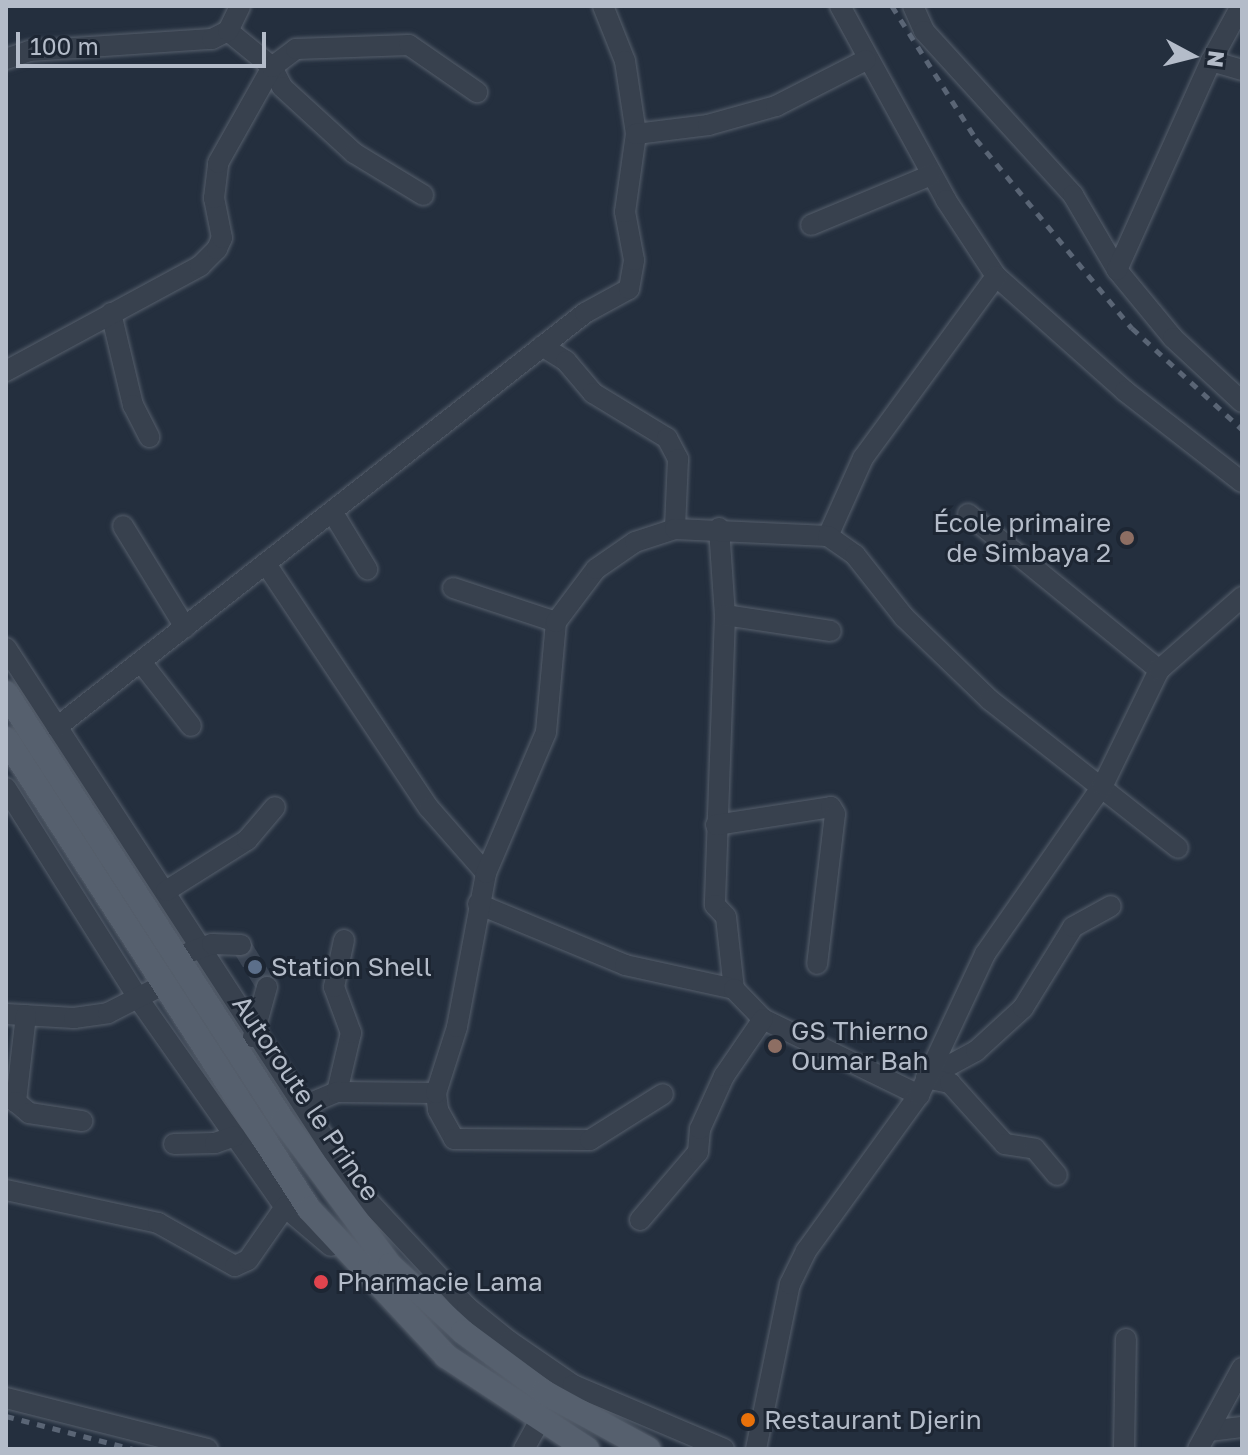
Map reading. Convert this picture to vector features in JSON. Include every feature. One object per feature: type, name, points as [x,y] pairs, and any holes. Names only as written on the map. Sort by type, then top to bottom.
[{"type":"main road","name":"Autoroute le Prince","points":[[6,693],[333,1194],[390,1265],[463,1332],[544,1392],[648,1449]]},
{"type":"main road","name":"Autoroute le Prince","points":[[6,739],[309,1209],[375,1284],[446,1356],[539,1422],[587,1449]]},
{"type":"street","points":[[6,59],[29,51],[212,39],[228,31],[240,6]]},
{"type":"street","points":[[57,727],[585,313],[629,289],[634,260],[625,212],[636,134],[625,61],[603,6]]},
{"type":"street","points":[[840,6],[866,60],[931,175],[996,276],[1125,391],[1242,482]]},
{"type":"street","points":[[913,6],[924,31],[1073,195],[1117,270],[1173,338],[1242,402]]},
{"type":"street","points":[[1117,270],[1211,61],[1241,6]]},
{"type":"street","points":[[228,31],[272,67],[282,87],[354,153],[423,195]]},
{"type":"street","points":[[6,371],[200,266],[217,249],[222,238],[214,198],[218,163],[272,67],[296,49],[409,45],[477,92]]},
{"type":"street","points":[[636,134],[708,125],[776,106],[866,60]]},
{"type":"street","points":[[1211,61],[1242,70]]},
{"type":"street","points":[[811,225],[931,175]]},
{"type":"street","points":[[828,536],[863,458],[996,276]]},
{"type":"street","points":[[111,313],[133,405],[149,437]]},
{"type":"street","points":[[542,346],[566,361],[593,393],[667,438],[678,459],[675,529]]},
{"type":"street","points":[[333,513],[367,569]]},
{"type":"street","points":[[968,514],[1159,670]]},
{"type":"street","points":[[123,526],[185,627]]},
{"type":"street","points":[[719,528],[725,615],[715,905],[726,917],[734,989]]},
{"type":"street","points":[[663,1094],[590,1140],[454,1139],[438,1110],[436,1093],[457,1027],[486,873],[546,732],[556,622],[596,569],[635,542],[675,529],[719,528],[828,536],[855,555],[904,617],[990,700],[1103,785],[1178,848]]},
{"type":"street","points":[[266,564],[429,808],[486,873]]},
{"type":"street","points":[[453,588],[556,622]]},
{"type":"street","points":[[756,1449],[790,1284],[806,1251],[922,1086],[985,954],[1103,785],[1159,670],[1242,597]]},
{"type":"street","points":[[725,615],[831,631]]},
{"type":"street","points":[[6,648],[306,1105],[358,1190],[467,1307],[573,1385],[724,1449]]},
{"type":"street","points":[[141,662],[191,726]]},
{"type":"street","points":[[6,782],[81,854]]},
{"type":"street","points":[[6,788],[140,1001],[285,1207],[375,1284]]},
{"type":"street","points":[[166,891],[247,840],[275,807]]},
{"type":"street","points":[[716,825],[831,807],[835,814],[817,964]]},
{"type":"street","points":[[478,904],[625,965],[734,989],[763,1019],[922,1086],[950,1083],[1005,1144],[1035,1149],[1057,1175]]},
{"type":"street","points":[[922,1086],[976,1051],[1011,1019],[1073,927],[1111,906]]},
{"type":"street","points":[[337,1092],[351,1033],[334,987],[344,940]]},
{"type":"street","points":[[177,956],[201,948],[241,945]]},
{"type":"street","points":[[82,1121],[29,1113],[16,1102],[16,1015],[74,1018],[140,1001],[165,984]]},
{"type":"street","points":[[247,1064],[267,987]]},
{"type":"street","points":[[640,1220],[698,1152],[700,1129],[724,1076],[763,1019]]},
{"type":"street","points":[[306,1105],[337,1092],[436,1093]]},
{"type":"street","points":[[174,1144],[215,1143],[235,1136]]},
{"type":"street","points":[[6,1190],[158,1223],[235,1266],[248,1260],[285,1207]]},
{"type":"street","points":[[1124,1449],[1126,1339]]},
{"type":"street","points":[[1198,1449],[1242,1368]]},
{"type":"street","points":[[6,1398],[208,1449]]},
{"type":"street","points":[[524,1449],[539,1422]]},
{"type":"street","points":[[1209,1431],[1242,1427]]},
{"type":"tunnel","points":[[241,945],[267,987]]},
{"type":"railway","points":[[892,6],[976,139],[1132,328],[1242,429]]},
{"type":"railway","points":[[6,1416],[133,1449]]},
{"type":"place","name":"École primaire de Simbaya 2","points":[[1127,538]]},
{"type":"place","name":"Station Shell","points":[[255,967]]},
{"type":"place","name":"GS Thierno Oumar Bah","points":[[775,1046]]},
{"type":"place","name":"Pharmacie Lama","points":[[321,1282]]},
{"type":"place","name":"Restaurant Djerin","points":[[748,1420]]}]
